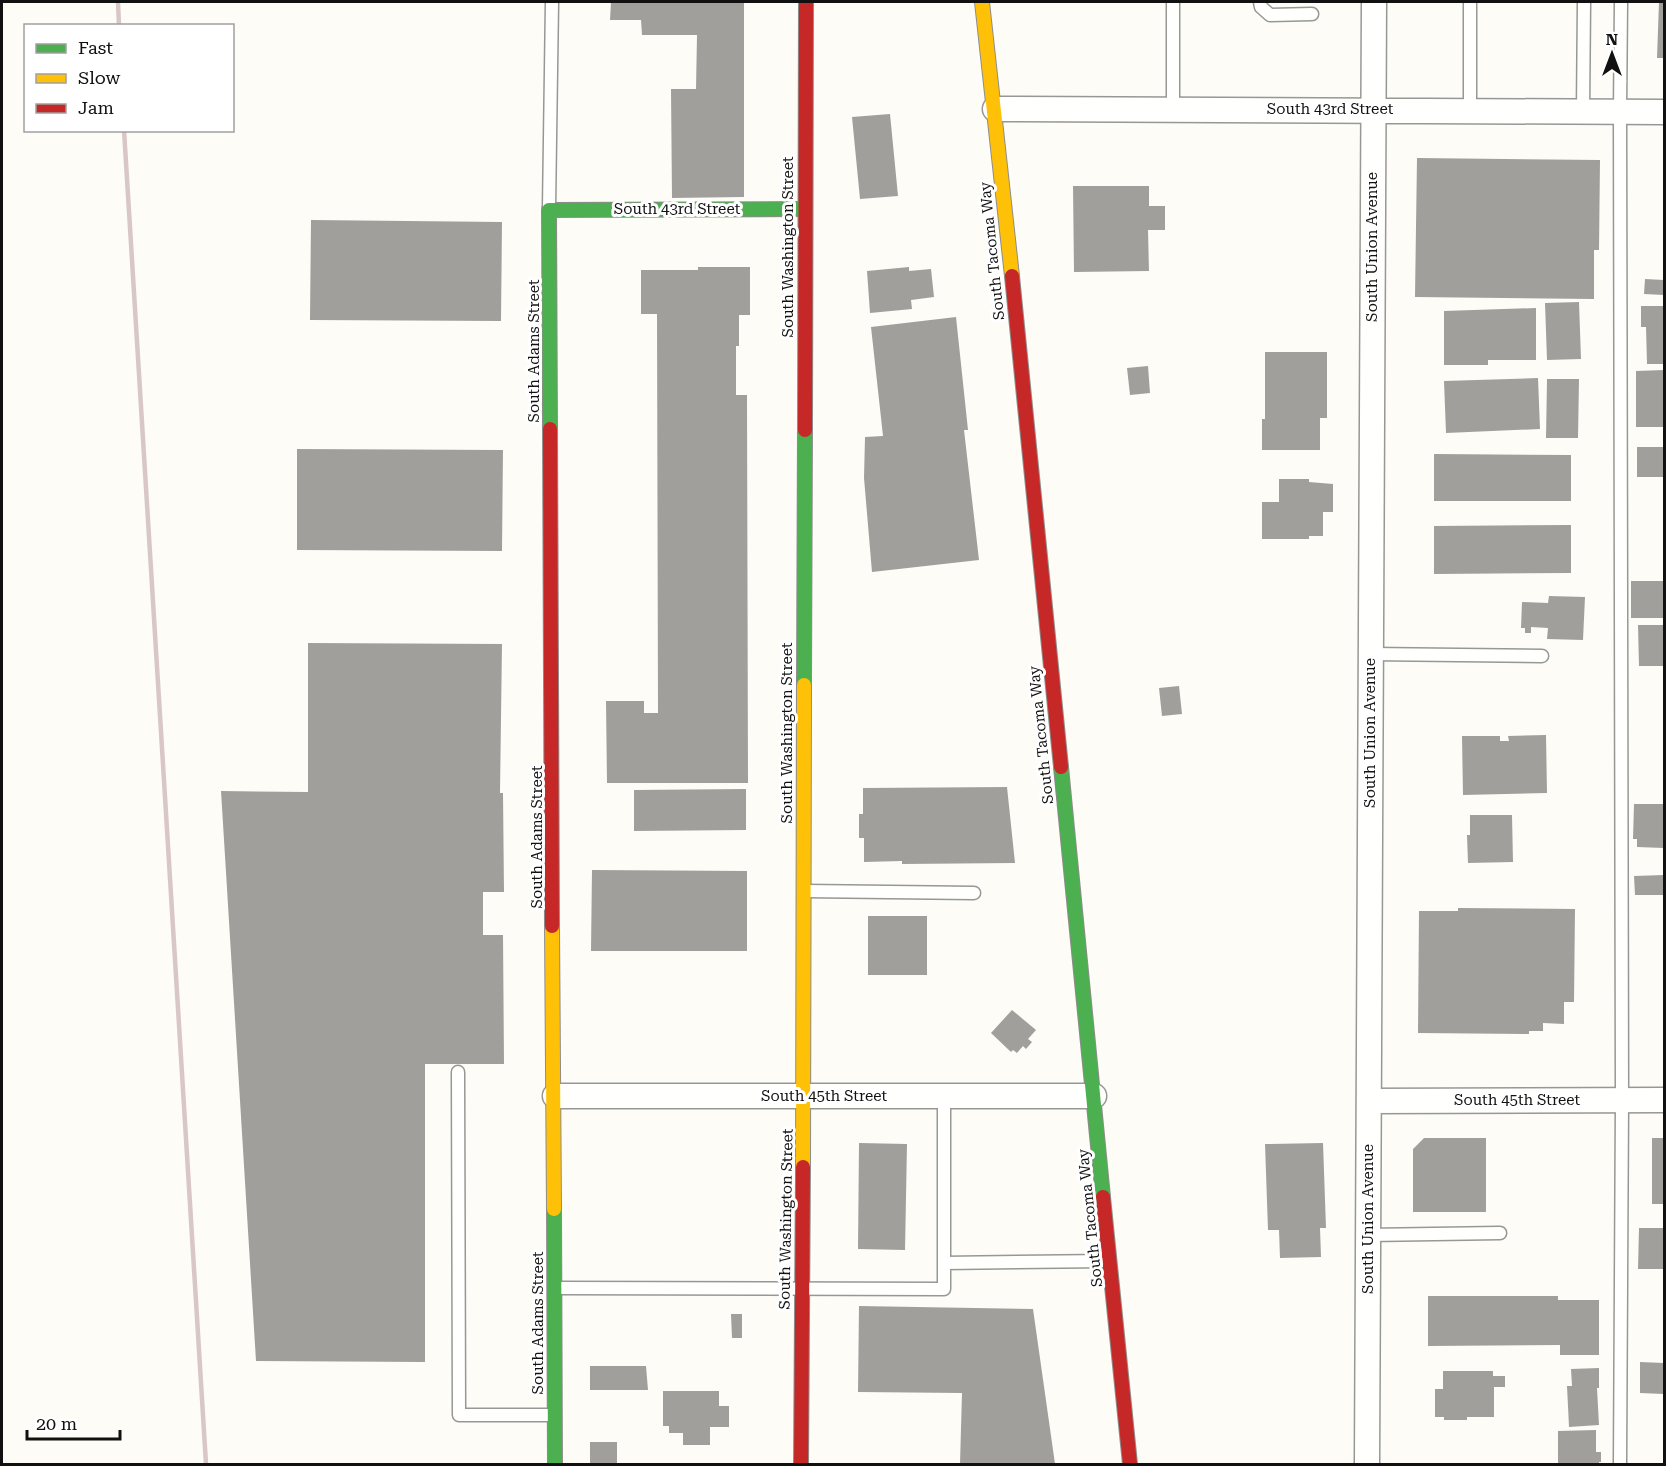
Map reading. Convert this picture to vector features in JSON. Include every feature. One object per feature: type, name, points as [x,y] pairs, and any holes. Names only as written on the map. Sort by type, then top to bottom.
[{"type":"street","name":"South Washington Street","points":[[801,1464],[807,2]]},
{"type":"street","name":"South Tacoma Way","points":[[982,2],[995,109],[1130,1464]]},
{"type":"street","name":"South Union Avenue","points":[[1367,1464],[1374,2]]},
{"type":"street","name":"South 43rd Street","points":[[995,109],[1665,111]]},
{"type":"street","name":"South 43rd Street","points":[[549,210],[805,209]]},
{"type":"street","name":"South Adams Street","points":[[549,210],[555,1464]]},
{"type":"street","name":"South 45th Street","points":[[555,1096],[1094,1096]]},
{"type":"street","name":"South 45th Street","points":[[1369,1101],[1665,1100]]},
{"type":"lane","points":[[549,210],[552,2]]},
{"type":"lane","points":[[1173,2],[1173,109]]},
{"type":"lane","points":[[1260,2],[1261,7],[1270,15],[1312,15]]},
{"type":"lane","points":[[1470,2],[1470,110]]},
{"type":"lane","points":[[1583,111],[1584,2]]},
{"type":"lane","points":[[1620,1464],[1621,2]]},
{"type":"lane","points":[[1370,654],[1542,656]]},
{"type":"lane","points":[[803,891],[974,893]]},
{"type":"lane","points":[[458,1072],[459,1415],[555,1415]]},
{"type":"lane","points":[[555,1288],[944,1289],[944,1096]]},
{"type":"lane","points":[[1368,1235],[1500,1233]]},
{"type":"lane","points":[[944,1263],[1111,1261]]},
{"type":"building","points":[[611,2],[744,2],[744,197],[672,198],[671,89],[696,89],[697,35],[642,35],[641,20],[610,20]]},
{"type":"building","points":[[1659,2],[1664,2],[1664,58],[1657,58]]},
{"type":"building","points":[[890,114],[898,196],[860,199],[852,117]]},
{"type":"building","points":[[1417,158],[1600,160],[1599,250],[1594,250],[1594,299],[1415,297]]},
{"type":"building","points":[[1073,186],[1149,186],[1149,206],[1165,206],[1165,230],[1148,230],[1149,271],[1074,272]]},
{"type":"building","points":[[311,220],[502,222],[501,321],[310,320]]},
{"type":"building","points":[[698,267],[750,267],[750,315],[739,315],[739,346],[736,346],[736,395],[747,395],[748,783],[607,783],[606,701],[644,701],[644,713],[658,713],[657,314],[641,314],[641,270],[698,270]]},
{"type":"building","points":[[909,267],[909,271],[931,269],[934,297],[911,300],[912,309],[870,313],[867,271]]},
{"type":"building","points":[[1645,279],[1664,280],[1664,295],[1644,294]]},
{"type":"building","points":[[1579,302],[1581,359],[1547,360],[1545,303]]},
{"type":"building","points":[[1641,306],[1664,306],[1664,364],[1647,364],[1646,327],[1641,327]]},
{"type":"building","points":[[1536,308],[1536,360],[1488,360],[1488,365],[1444,365],[1444,311]]},
{"type":"building","points":[[956,317],[968,430],[964,430],[979,560],[872,572],[864,478],[865,437],[883,436],[871,327]]},
{"type":"building","points":[[1265,352],[1327,352],[1327,418],[1320,418],[1320,450],[1262,450],[1262,419],[1265,419]]},
{"type":"building","points":[[1148,366],[1150,393],[1130,395],[1127,368]]},
{"type":"building","points":[[1664,370],[1664,427],[1636,427],[1636,371]]},
{"type":"building","points":[[1538,378],[1540,429],[1446,433],[1444,381]]},
{"type":"building","points":[[1547,379],[1579,379],[1578,438],[1546,438]]},
{"type":"building","points":[[1637,447],[1664,447],[1664,477],[1637,477]]},
{"type":"building","points":[[297,449],[503,450],[502,551],[297,550]]},
{"type":"building","points":[[1434,454],[1571,455],[1571,501],[1434,501]]},
{"type":"building","points":[[1279,479],[1309,479],[1309,482],[1333,484],[1333,512],[1323,512],[1323,536],[1309,536],[1309,539],[1262,539],[1262,502],[1279,502]]},
{"type":"building","points":[[1571,525],[1571,573],[1434,574],[1434,526]]},
{"type":"building","points":[[1631,581],[1664,581],[1664,618],[1631,618]]},
{"type":"building","points":[[1549,596],[1585,597],[1583,640],[1547,639],[1548,628],[1531,627],[1531,633],[1525,633],[1525,628],[1521,628],[1522,602],[1548,603]]},
{"type":"building","points":[[1638,625],[1664,625],[1664,666],[1639,666]]},
{"type":"building","points":[[308,643],[502,644],[500,793],[503,793],[504,892],[483,892],[483,935],[503,935],[504,1064],[425,1064],[425,1362],[256,1361],[221,791],[308,792]]},
{"type":"building","points":[[1179,686],[1182,714],[1162,716],[1159,688]]},
{"type":"building","points":[[1546,735],[1547,793],[1463,795],[1462,736],[1500,736],[1500,741],[1509,741],[1508,736]]},
{"type":"building","points":[[1007,787],[1015,863],[864,862],[864,838],[859,838],[859,814],[863,814],[863,788]]},
{"type":"building","points":[[746,789],[746,830],[634,831],[634,790]]},
{"type":"building","points":[[1634,804],[1664,804],[1664,848],[1637,847],[1637,839],[1633,839]]},
{"type":"building","points":[[1470,815],[1512,815],[1513,862],[1468,863],[1467,835],[1470,835]]},
{"type":"building","points":[[592,870],[747,871],[747,951],[591,951]]},
{"type":"building","points":[[1664,875],[1664,895],[1635,895],[1634,876]]},
{"type":"building","points":[[1458,908],[1575,909],[1574,1002],[1564,1002],[1564,1024],[1543,1023],[1543,1031],[1529,1031],[1529,1034],[1418,1033],[1419,911],[1458,911]]},
{"type":"building","points":[[868,916],[927,916],[927,975],[868,975]]},
{"type":"building","points":[[1012,1010],[1036,1030],[1028,1039],[1032,1042],[1026,1049],[1023,1046],[1017,1053],[1013,1050],[1011,1052],[991,1033]]},
{"type":"building","points":[[1424,1138],[1486,1138],[1486,1212],[1413,1212],[1413,1149]]},
{"type":"building","points":[[1652,1138],[1664,1138],[1664,1204],[1652,1204]]},
{"type":"building","points":[[859,1143],[907,1144],[905,1250],[858,1249]]},
{"type":"building","points":[[1323,1143],[1326,1228],[1320,1228],[1321,1257],[1280,1258],[1279,1230],[1268,1230],[1265,1144]]},
{"type":"building","points":[[1639,1228],[1664,1228],[1664,1269],[1638,1269]]},
{"type":"building","points":[[1428,1296],[1558,1296],[1558,1300],[1599,1300],[1599,1355],[1560,1355],[1560,1345],[1428,1346]]},
{"type":"building","points":[[859,1306],[1033,1309],[1055,1464],[960,1464],[962,1393],[858,1392]]},
{"type":"building","points":[[731,1314],[742,1314],[742,1338],[732,1338]]},
{"type":"building","points":[[1640,1362],[1664,1363],[1664,1394],[1640,1393]]},
{"type":"building","points":[[590,1366],[646,1366],[648,1390],[590,1390]]},
{"type":"building","points":[[1599,1368],[1599,1388],[1597,1388],[1599,1425],[1569,1427],[1567,1386],[1572,1386],[1571,1369]]},
{"type":"building","points":[[1443,1371],[1493,1371],[1493,1376],[1505,1376],[1505,1387],[1494,1387],[1494,1417],[1444,1420],[1444,1417],[1435,1417],[1435,1389],[1443,1389]]},
{"type":"building","points":[[663,1391],[719,1391],[719,1406],[729,1406],[729,1427],[710,1427],[710,1445],[683,1445],[683,1433],[669,1433],[669,1426],[663,1426]]},
{"type":"building","points":[[1596,1430],[1596,1452],[1601,1452],[1599,1464],[1558,1464],[1558,1431]]},
{"type":"building","points":[[590,1442],[617,1442],[617,1464],[590,1464]]},
{"type":"railway","points":[[118,2],[119,24]]},
{"type":"railway","points":[[124,132],[206,1464]]},
{"type":"traffic: fast","points":[[550,429],[549,210],[805,209]]},
{"type":"traffic: fast","points":[[804,685],[805,430]]},
{"type":"traffic: fast","points":[[1061,767],[1103,1197]]},
{"type":"traffic: fast","points":[[554,1209],[555,1464]]},
{"type":"traffic: slow","points":[[982,2],[1012,276]]},
{"type":"traffic: slow","points":[[803,1167],[804,685]]},
{"type":"traffic: slow","points":[[552,926],[554,1209]]},
{"type":"traffic: jam","points":[[805,430],[806,2]]},
{"type":"traffic: jam","points":[[1012,276],[1061,767]]},
{"type":"traffic: jam","points":[[550,429],[552,926]]},
{"type":"traffic: jam","points":[[801,1464],[803,1167]]},
{"type":"traffic: jam","points":[[1103,1197],[1130,1464]]}]
